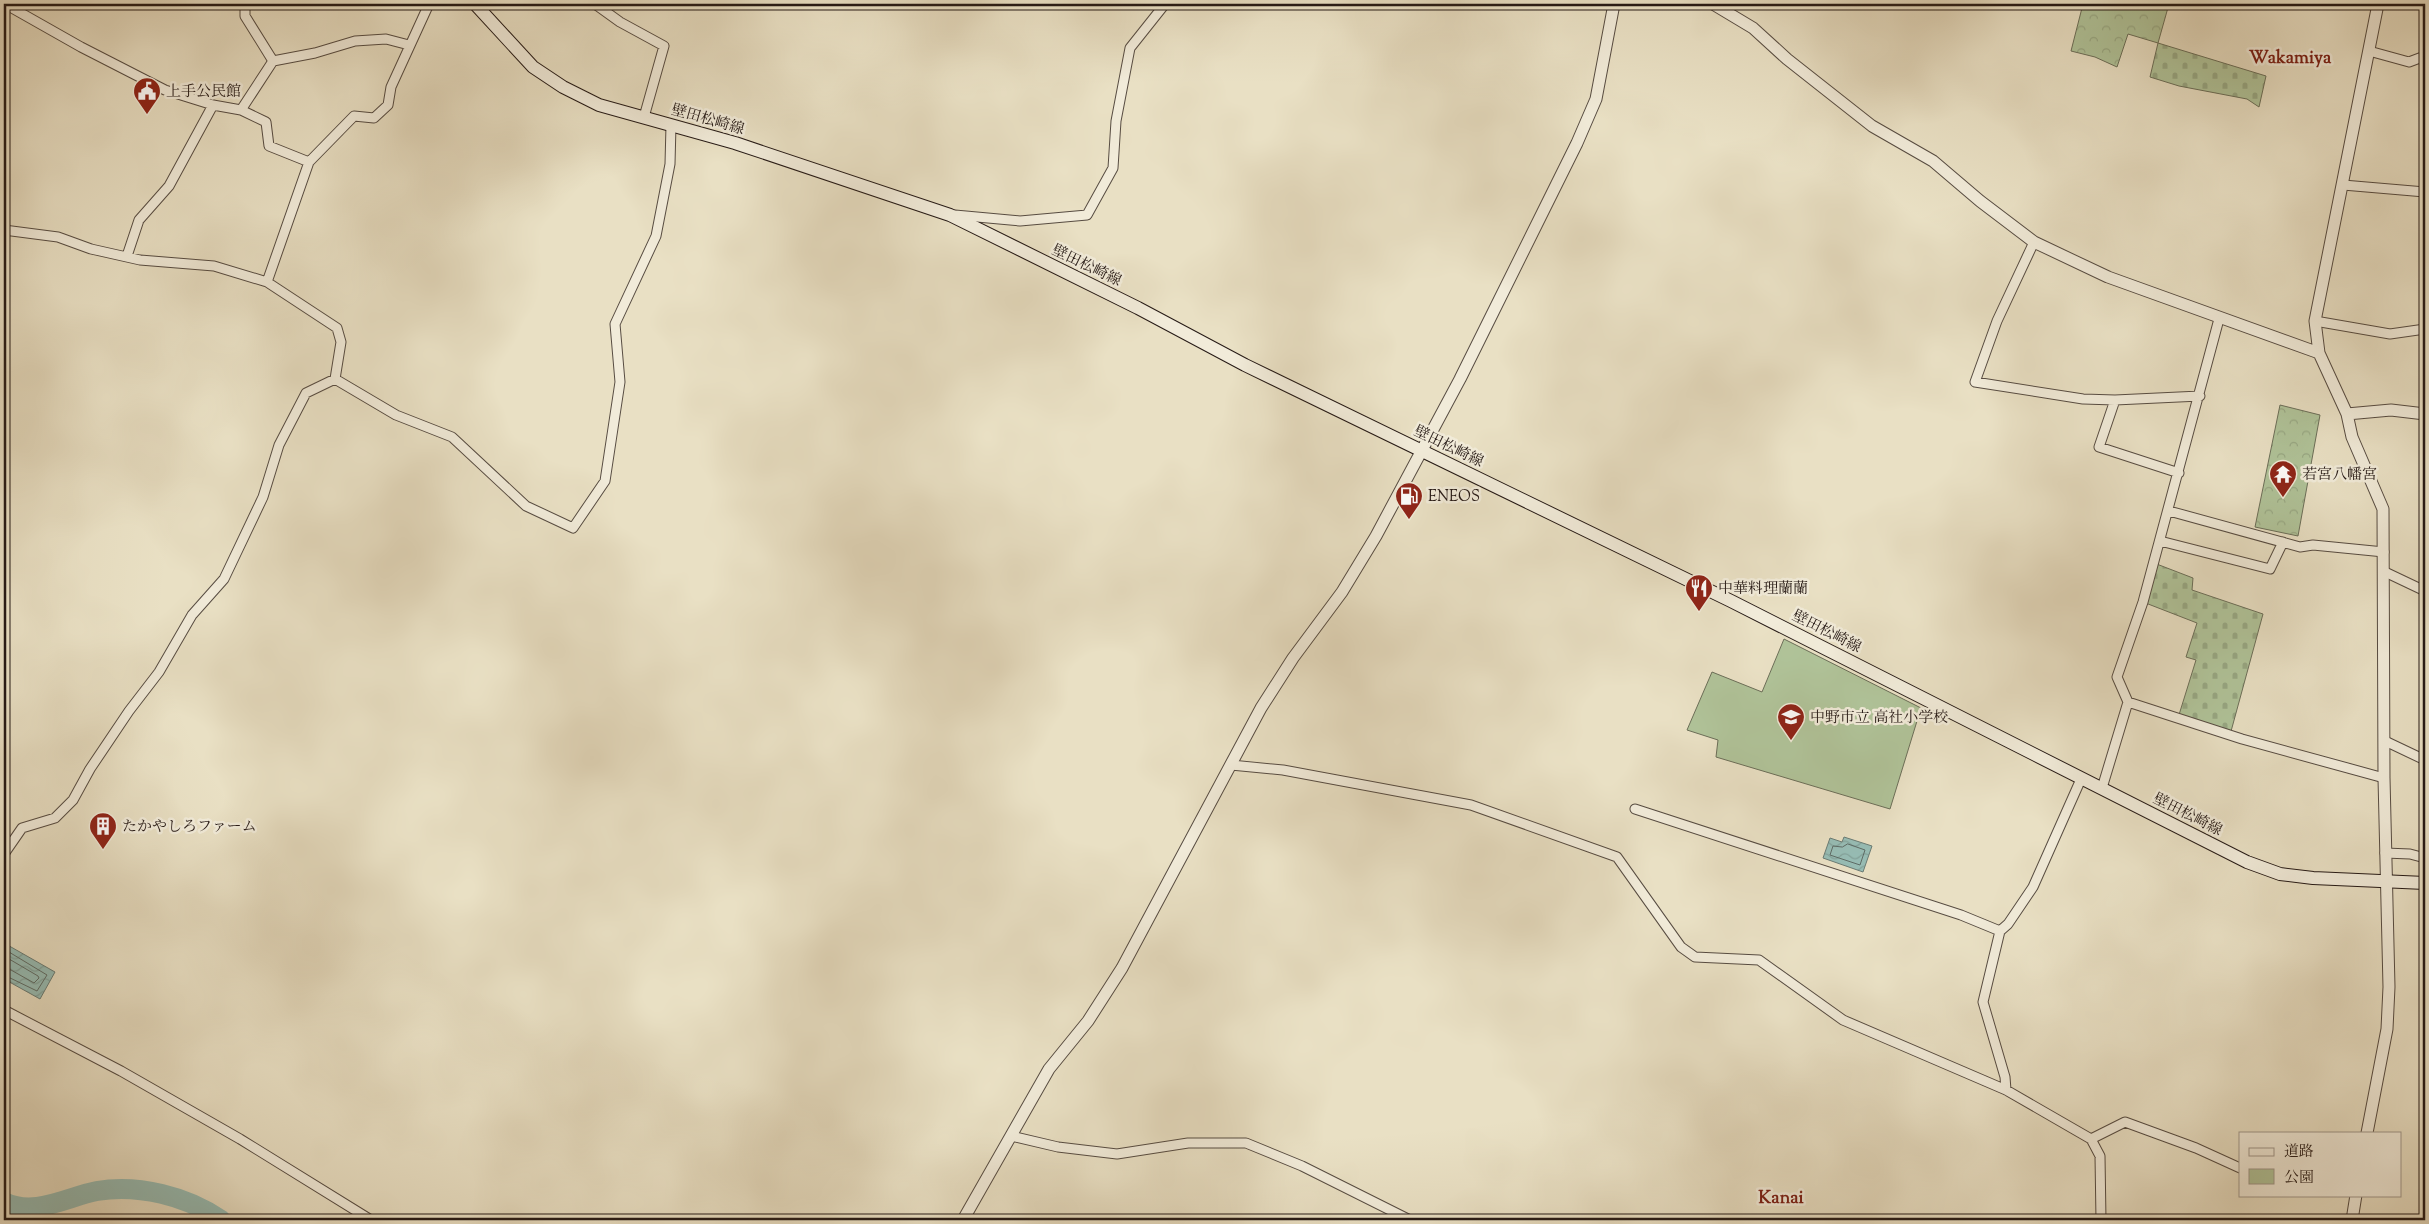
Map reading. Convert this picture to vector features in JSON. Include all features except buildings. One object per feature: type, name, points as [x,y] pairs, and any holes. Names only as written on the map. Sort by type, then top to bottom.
[{"type":"main road","name":"壁田松崎線","points":[[476,4],[533,67],[599,105],[735,143],[950,215],[1138,308],[1245,365],[1731,601],[2247,862],[2280,874],[2313,878],[2425,883]]},
{"type":"street","points":[[5,4],[166,90],[213,105],[241,110],[266,122],[269,146],[309,162]]},
{"type":"street","points":[[245,4],[245,16],[273,61]]},
{"type":"street","points":[[267,282],[309,162],[354,116],[374,118],[388,105],[391,87],[429,4]]},
{"type":"street","points":[[595,4],[620,22],[664,46],[644,117]]},
{"type":"street","points":[[950,215],[1020,221],[1087,215],[1113,168],[1116,121],[1130,48],[1165,4]]},
{"type":"street","points":[[963,1220],[1049,1069],[1088,1021],[1122,968],[1261,708],[1293,658],[1342,592],[1422,451],[1577,143],[1596,99],[1614,4]]},
{"type":"street","points":[[1713,4],[1753,28],[1787,59],[1872,126],[1933,161],[1980,201],[2034,242],[2108,277],[2219,319],[2319,353]]},
{"type":"street","points":[[2367,1132],[2387,1029],[2388,881],[2385,853],[2385,572],[2383,509],[2352,437],[2347,414],[2319,353],[2315,321],[2378,4]]},
{"type":"street","points":[[241,110],[273,61],[315,53],[355,41],[386,39],[409,45]]},
{"type":"street","points":[[2369,51],[2410,62],[2425,56]]},
{"type":"street","points":[[127,256],[139,220],[169,186],[213,105]]},
{"type":"street","points":[[335,379],[396,414],[452,437],[526,506],[574,528],[605,482],[620,382],[615,324],[656,236],[670,164],[670,125]]},
{"type":"street","points":[[2343,185],[2425,192]]},
{"type":"street","points":[[4,230],[58,237],[91,249],[140,260],[214,266],[267,282],[337,328],[341,342],[335,379]]},
{"type":"street","points":[[2034,242],[1996,321],[1975,382],[2083,399],[2115,400],[2200,396]]},
{"type":"street","points":[[2102,788],[2128,702],[2117,677],[2135,629],[2169,511],[2219,319]]},
{"type":"street","points":[[2315,321],[2390,334],[2425,329]]},
{"type":"street","points":[[4,854],[22,828],[55,818],[73,800],[90,769],[159,672],[192,615],[224,579],[263,497],[280,445],[306,393],[335,379]]},
{"type":"street","points":[[2115,400],[2099,447],[2179,473]]},
{"type":"street","points":[[2347,414],[2391,410],[2425,414]]},
{"type":"street","points":[[2169,511],[2300,547],[2313,545],[2384,552]]},
{"type":"street","points":[[2160,541],[2270,569],[2283,542]]},
{"type":"street","points":[[2385,572],[2425,591]]},
{"type":"street","points":[[2128,702],[2242,739],[2384,778]]},
{"type":"street","points":[[2385,741],[2425,760]]},
{"type":"street","points":[[1231,765],[1284,770],[1471,805],[1617,858],[1682,947],[1695,957],[1759,960],[1843,1020],[2006,1090],[2091,1139],[2100,1156],[2102,1220]]},
{"type":"street","points":[[2006,1090],[2005,1077],[1983,1002],[2000,931],[2008,924],[2033,887],[2081,779]]},
{"type":"street","points":[[1635,809],[1961,915],[2000,931]]},
{"type":"street","points":[[2385,853],[2425,858]]},
{"type":"street","points":[[4,1010],[121,1071],[240,1139],[371,1220]]},
{"type":"street","points":[[2091,1139],[2125,1122],[2196,1148],[2239,1168]]},
{"type":"street","points":[[1011,1136],[1058,1148],[1117,1154],[1188,1144],[1246,1143],[1302,1166],[1410,1220]]},
{"type":"street","points":[[2352,1220],[2356,1196]]},
{"type":"green space","points":[[2083,4],[2169,4],[2158,43],[2128,34],[2117,67],[2095,57],[2071,51]]},
{"type":"green space","points":[[2158,43],[2266,76],[2259,107],[2247,99],[2179,86],[2150,77]]},
{"type":"green space","points":[[2280,405],[2320,415],[2298,536],[2255,527]]},
{"type":"green space","points":[[2154,563],[2193,578],[2192,590],[2263,614],[2230,735],[2178,718],[2196,660],[2186,657],[2197,623],[2143,602]]},
{"type":"green space","points":[[1784,639],[1921,708],[1890,809],[1716,757],[1718,740],[1687,730],[1712,672],[1762,692]]},
{"type":"water","points":[[1844,837],[1872,846],[1863,872],[1823,858],[1830,838],[1842,842]]},
{"type":"water","points":[[4,943],[55,972],[40,999],[4,979]]},
{"type":"waterway","points":[[4,1202],[16,1206],[39,1207],[97,1191],[129,1189],[178,1198],[221,1220]]},
{"type":"place","name":"上手公民館","points":[[147,115]]},
{"type":"place","name":"若宮八幡宮","points":[[2283,498]]},
{"type":"place","name":"ENEOS","points":[[1409,520]]},
{"type":"place","name":"中華料理蘭蘭","points":[[1699,612]]},
{"type":"place","name":"中野市立 高社小学校","points":[[1791,741]]},
{"type":"place","name":"たかやしろファーム","points":[[103,850]]},
{"type":"district","name":"Wakamiya","points":[[2290,57]]},
{"type":"district","name":"Kanai","points":[[1781,1197]]}]
